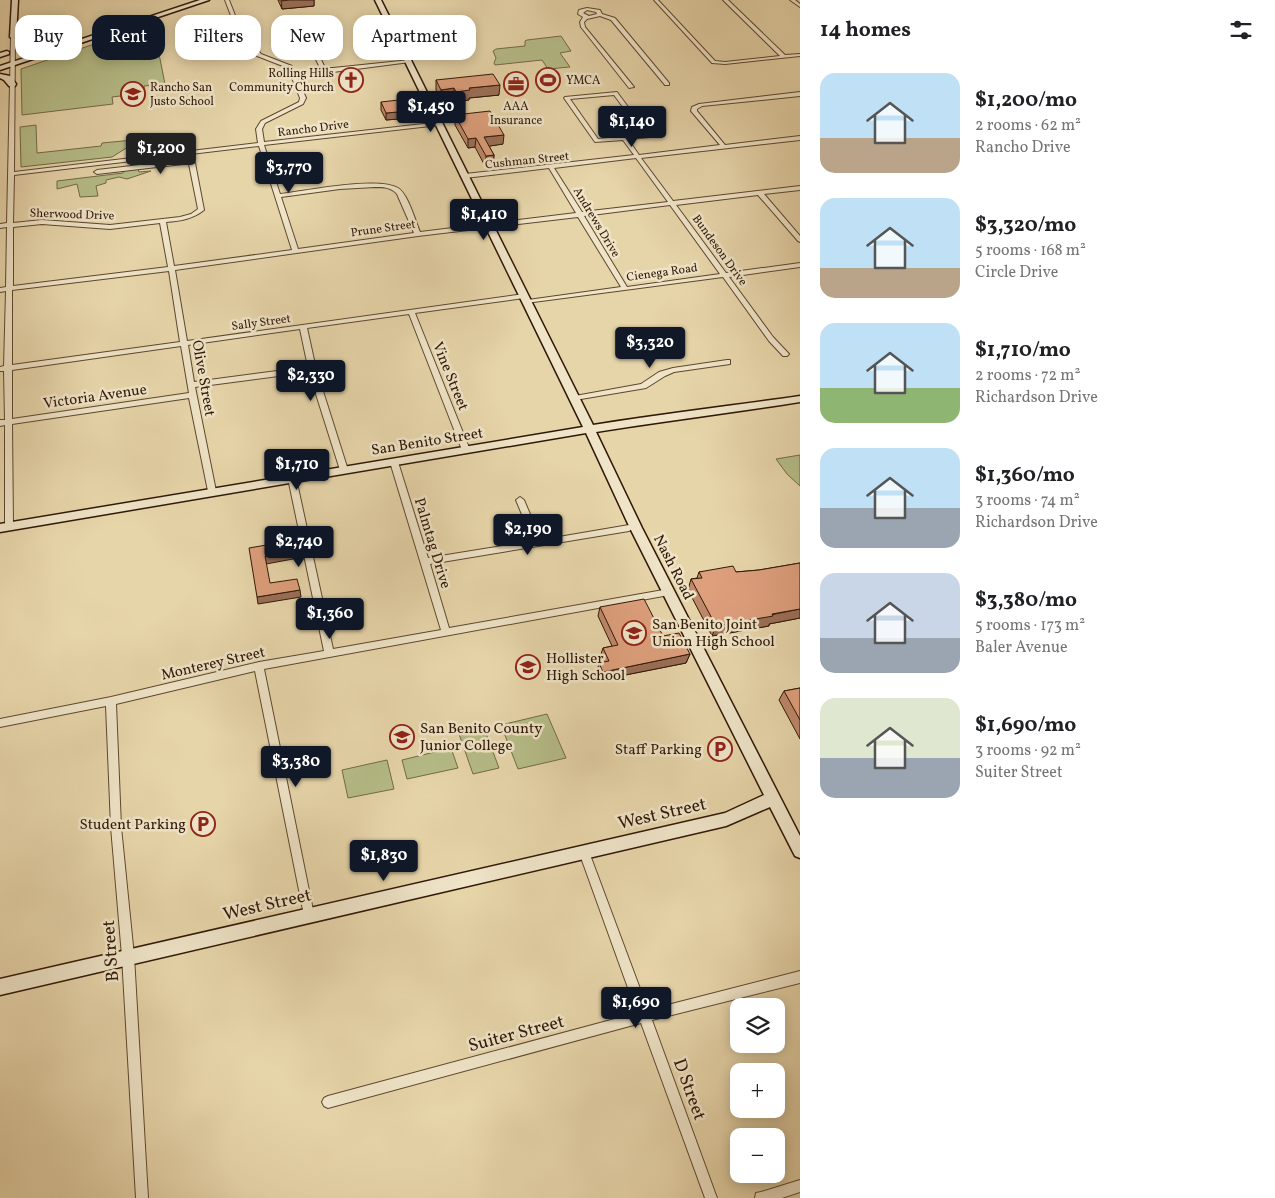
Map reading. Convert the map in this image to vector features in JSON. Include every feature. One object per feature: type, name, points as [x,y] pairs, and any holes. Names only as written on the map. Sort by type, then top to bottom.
[{"type":"street","points":[[4,527],[8,421],[4,368],[10,288],[12,64],[15,0]]},
{"type":"street","points":[[0,68],[206,0]]},
{"type":"street","points":[[227,0],[240,34],[244,38],[255,39],[255,41],[250,43],[259,55],[290,67],[303,98],[300,104],[260,124],[259,129],[261,144],[295,251]]},
{"type":"street","name":"Nash Road","points":[[378,0],[410,61],[590,428],[636,528],[800,851]]},
{"type":"street","points":[[656,0],[713,61],[722,63],[800,55]]},
{"type":"street","points":[[725,0],[784,57]]},
{"type":"street","points":[[792,0],[800,6]]},
{"type":"street","points":[[589,1],[590,9]]},
{"type":"street","points":[[600,15],[586,17],[581,15],[580,12],[590,9],[598,11],[600,15],[614,20],[667,84]]},
{"type":"street","points":[[586,17],[582,22],[583,27],[631,87]]},
{"type":"street","points":[[318,60],[323,69],[333,70],[410,61]]},
{"type":"street","points":[[0,76],[7,78],[12,84]]},
{"type":"street","points":[[647,136],[615,93],[567,98],[597,141],[647,136],[661,134]]},
{"type":"street","points":[[724,147],[694,111],[696,107],[800,94]]},
{"type":"street","name":"Rancho Drive","points":[[11,174],[439,123]]},
{"type":"street","name":"Bundeson Drive","points":[[624,138],[771,339],[785,354]]},
{"type":"street","name":"Cushman Street","points":[[465,176],[800,138]]},
{"type":"street","points":[[97,172],[127,168],[126,160]]},
{"type":"street","name":"Sherwood Drive","points":[[0,226],[48,222],[105,227],[193,216],[201,210],[192,163],[183,162],[127,168]]},
{"type":"street","name":"Andrews Drive","points":[[551,167],[625,289]]},
{"type":"street","points":[[278,196],[370,185],[390,185],[398,192],[418,234]]},
{"type":"street","name":"Prune Street","points":[[0,290],[172,269],[418,234],[800,188]]},
{"type":"street","points":[[760,193],[800,240]]},
{"type":"street","name":"Olive Street","points":[[163,221],[200,439],[212,491]]},
{"type":"street","name":"Cienega Road","points":[[526,299],[625,289],[800,265]]},
{"type":"street","name":"Sally Street","points":[[4,368],[303,328],[411,311],[526,299]]},
{"type":"street","name":"Vine Street","points":[[411,311],[466,450]]},
{"type":"street","points":[[303,328],[312,369],[344,470]]},
{"type":"street","points":[[575,398],[643,386],[673,370],[727,362]]},
{"type":"street","points":[[192,385],[312,369]]},
{"type":"street","name":"Victoria Avenue","points":[[0,423],[193,395]]},
{"type":"street","name":"San Benito Street","points":[[4,527],[590,428],[682,414],[736,410],[800,399]]},
{"type":"street","name":"Palmtag Drive","points":[[394,462],[446,632]]},
{"type":"street","points":[[292,478],[329,653]]},
{"type":"street","points":[[520,500],[538,543]]},
{"type":"street","points":[[424,562],[629,528]]},
{"type":"street","name":"Monterey Street","points":[[0,723],[111,701],[259,666],[669,592]]},
{"type":"street","points":[[259,666],[309,915]]},
{"type":"street","name":"B Street","points":[[111,701],[116,827],[128,956],[142,1198]]},
{"type":"street","name":"West Street","points":[[0,987],[726,819],[774,798]]},
{"type":"street","name":"D Street","points":[[584,852],[646,1016],[711,1198]]},
{"type":"street","name":"Suiter Street","points":[[328,1102],[646,1016],[800,977]]},
{"type":"street","points":[[760,1198],[800,1186]]},
{"type":"green space","points":[[561,36],[571,51],[560,53],[570,67],[548,69],[542,60],[495,65],[494,63],[496,58],[493,51],[496,49],[525,46],[525,41],[527,40]]},
{"type":"green space","points":[[92,45],[92,60],[160,60],[165,84],[144,86],[145,93],[112,97],[113,104],[22,115],[21,69],[47,60],[82,60],[82,48]]},
{"type":"green space","points":[[36,125],[37,153],[101,146],[102,143],[133,140],[136,142],[112,157],[21,167],[20,127]]},
{"type":"green space","points":[[138,169],[139,172],[151,171],[127,179],[119,177],[106,180],[106,183],[96,186],[98,196],[80,197],[77,184],[57,189],[57,181],[123,173],[124,170]]},
{"type":"green space","points":[[800,455],[800,486],[787,474],[776,459]]},
{"type":"green space","points":[[547,714],[566,758],[518,769],[501,725]]},
{"type":"green space","points":[[484,728],[499,768],[473,774],[459,734]]},
{"type":"green space","points":[[451,748],[458,768],[407,779],[402,760]]},
{"type":"green space","points":[[387,760],[394,789],[348,798],[342,770]]},
{"type":"building","points":[[493,74],[500,85],[469,88],[470,90],[456,92],[454,88],[441,90],[436,80]]},
{"type":"building","points":[[407,99],[413,109],[410,109],[412,113],[399,115],[398,112],[386,113],[381,102]]},
{"type":"building","points":[[490,111],[504,135],[484,137],[494,155],[486,156],[476,138],[468,139],[455,115]]},
{"type":"building","points":[[290,541],[292,551],[265,556],[270,583],[297,579],[300,590],[257,597],[249,548]]},
{"type":"building","points":[[800,563],[800,609],[772,614],[773,616],[716,626],[691,579],[702,578],[699,572],[733,566],[736,572]]},
{"type":"building","points":[[644,599],[663,636],[679,633],[690,654],[603,672],[599,663],[609,661],[603,648],[618,645],[600,607]]},
{"type":"building","points":[[800,688],[800,720],[784,691]]},
{"type":"place","name":"Rolling Hills Community Church","points":[[351,80]]},
{"type":"place","name":"YMCA","points":[[548,80]]},
{"type":"place","name":"AAA Insurance","points":[[516,84]]},
{"type":"place","name":"Rancho San Justo School","points":[[133,94]]},
{"type":"place","name":"San Benito Joint Union High School","points":[[634,633]]},
{"type":"place","name":"Hollister High School","points":[[528,667]]},
{"type":"place","name":"San Benito County Junior College","points":[[402,737]]},
{"type":"place","name":"Staff Parking","points":[[720,749]]},
{"type":"place","name":"Student Parking","points":[[203,824]]}]
